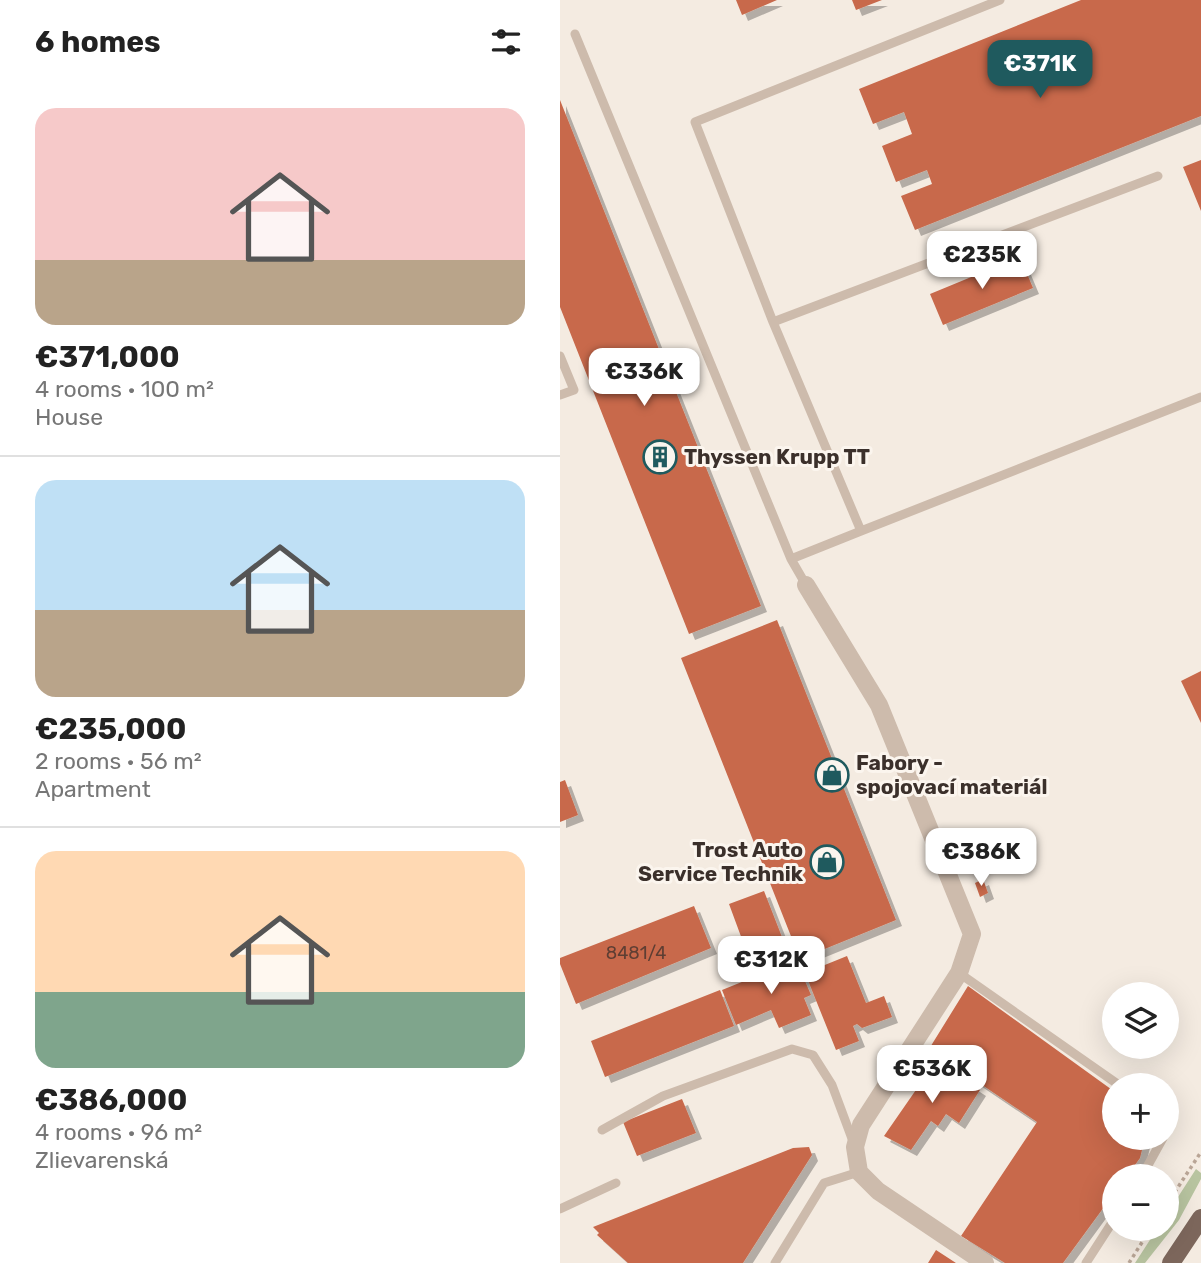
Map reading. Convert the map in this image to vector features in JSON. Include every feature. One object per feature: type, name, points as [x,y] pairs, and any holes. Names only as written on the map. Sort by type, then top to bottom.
[{"type":"main road","points":[[1171,1263],[1201,1218]]},
{"type":"street","points":[[806,585],[879,705],[972,934],[959,973],[861,1125],[855,1147],[859,1172],[878,1191],[985,1263]]},
{"type":"lane","points":[[861,531],[773,322],[695,122],[1000,0]]},
{"type":"lane","points":[[575,34],[791,559],[806,585]]},
{"type":"lane","points":[[773,322],[1158,176]]},
{"type":"lane","points":[[560,356],[574,390],[560,395]]},
{"type":"lane","points":[[791,559],[1201,397]]},
{"type":"lane","points":[[959,973],[1102,1073]]},
{"type":"lane","points":[[602,1130],[663,1096],[792,1049],[813,1055],[832,1085],[855,1147]]},
{"type":"lane","points":[[775,1263],[824,1183],[859,1172]]},
{"type":"lane","points":[[560,1209],[616,1183]]},
{"type":"lane","points":[[1086,1263],[1102,1238]]},
{"type":"path","points":[[1179,1186],[1201,1152]]},
{"type":"path","points":[[1129,1263],[1143,1241]]},
{"type":"green space","points":[[1196,1169],[1201,1173],[1201,1179],[1179,1220],[1179,1195]]},
{"type":"green space","points":[[1149,1241],[1162,1241],[1145,1263],[1135,1263]]},
{"type":"building","points":[[736,0],[777,0],[742,15]]},
{"type":"building","points":[[852,0],[882,0],[856,10]]},
{"type":"building","points":[[1081,0],[1201,0],[1201,116],[915,230],[901,196],[932,184],[927,170],[896,182],[882,146],[912,134],[904,112],[873,124],[859,89]]},
{"type":"building","name":"Thyssen Krupp TT","points":[[560,100],[761,606],[689,634],[560,307]]},
{"type":"building","points":[[1201,160],[1201,211],[1183,167]]},
{"type":"building","points":[[1020,257],[1033,288],[943,325],[930,294]]},
{"type":"building","points":[[777,620],[896,920],[800,959],[681,658]]},
{"type":"building","points":[[1201,671],[1201,723],[1181,681]]},
{"type":"building","points":[[565,780],[578,815],[560,822],[560,782]]},
{"type":"building","points":[[983,879],[988,893],[980,897],[975,883]]},
{"type":"building","points":[[764,891],[789,955],[753,969],[729,904]]},
{"type":"building","points":[[694,906],[711,948],[576,1004],[560,958]]},
{"type":"building","points":[[847,956],[866,1003],[884,996],[892,1017],[862,1028],[857,1024],[853,1026],[859,1041],[836,1050],[805,973]]},
{"type":"building","points":[[796,960],[811,995],[804,998],[811,1015],[779,1028],[771,1010],[736,1025],[722,990]]},
{"type":"building","points":[[968,986],[1102,1083],[1102,1150],[1142,1150],[1136,1164],[1102,1164],[1102,1210],[1063,1263],[1005,1263],[961,1236],[1037,1122],[929,1049]]},
{"type":"building","points":[[720,990],[734,1026],[605,1077],[591,1041]]},
{"type":"building","points":[[936,1061],[980,1090],[959,1123],[946,1114],[938,1126],[931,1121],[911,1150],[884,1136]]},
{"type":"building","points":[[682,1099],[696,1133],[637,1156],[623,1122]]},
{"type":"building","points":[[809,1147],[812,1155],[743,1263],[628,1263],[597,1235],[599,1233],[593,1227],[793,1148]]},
{"type":"building","points":[[936,1250],[956,1263],[928,1263]]},
{"type":"place","name":"Thyssen Krupp TT","points":[[660,457]]},
{"type":"place","name":"Fabory - spojovací materiál","points":[[832,775]]},
{"type":"place","name":"Trost Auto Service Technik","points":[[827,862]]}]
